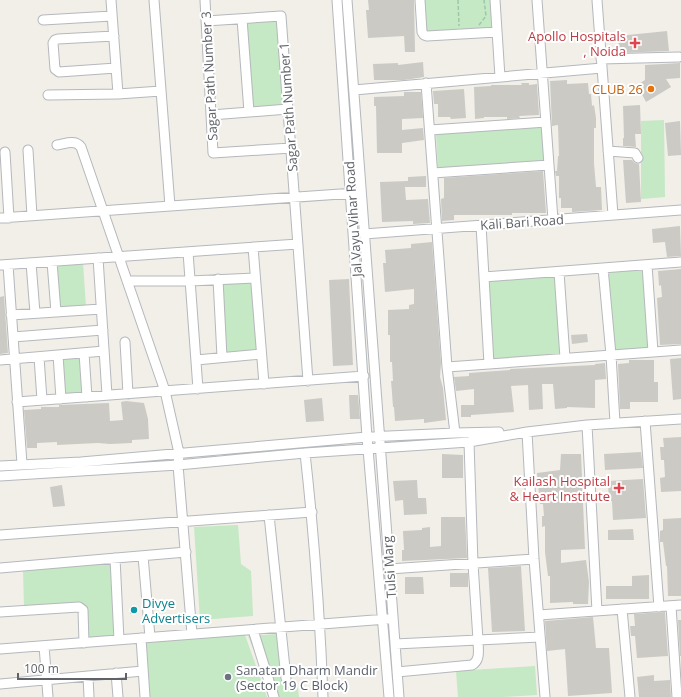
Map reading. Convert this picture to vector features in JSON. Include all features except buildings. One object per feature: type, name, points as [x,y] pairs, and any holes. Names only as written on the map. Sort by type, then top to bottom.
[{"type":"street","points":[[111,0],[118,94]]},
{"type":"street","points":[[154,0],[170,206]]},
{"type":"street","name":"Sagar Path Number 3","points":[[205,0],[213,152],[290,148]]},
{"type":"street","name":"Jal Vayu Vihar Road","points":[[337,0],[367,437]]},
{"type":"street","name":"Jal Vayu Vihar Road","points":[[347,0],[380,437]]},
{"type":"street","points":[[420,0],[422,32],[427,36],[498,32]]},
{"type":"street","points":[[495,0],[500,77]]},
{"type":"street","points":[[537,0],[553,220]]},
{"type":"street","points":[[597,0],[613,215]]},
{"type":"street","points":[[43,20],[112,16]]},
{"type":"street","name":"Sagar Path Number 1","points":[[242,19],[281,16],[308,380]]},
{"type":"street","points":[[206,21],[242,19],[249,112]]},
{"type":"street","points":[[114,36],[58,39],[53,43],[55,69],[59,72],[116,68]]},
{"type":"street","points":[[354,90],[542,74],[601,64],[679,57]]},
{"type":"street","points":[[426,83],[447,367],[455,433]]},
{"type":"street","points":[[48,95],[118,94],[161,91]]},
{"type":"street","points":[[211,115],[288,109]]},
{"type":"street","points":[[430,130],[546,122]]},
{"type":"street","points":[[58,145],[75,142],[81,147],[165,391],[179,453],[178,465],[192,634]]},
{"type":"street","points":[[28,150],[32,216]]},
{"type":"street","points":[[608,151],[635,153],[638,158]]},
{"type":"street","points":[[5,152],[5,218],[361,192]]},
{"type":"street","points":[[433,173],[549,165]]},
{"type":"street","name":"Kali Bari Road","points":[[364,234],[681,210]]},
{"type":"street","points":[[481,225],[489,364]]},
{"type":"street","points":[[22,464],[13,337],[4,265],[298,244]]},
{"type":"street","points":[[253,247],[264,384]]},
{"type":"street","points":[[188,252],[198,389]]},
{"type":"street","points":[[98,258],[107,395]]},
{"type":"street","points":[[52,262],[56,312]]},
{"type":"street","points":[[484,277],[681,262]]},
{"type":"street","points":[[31,263],[35,313]]},
{"type":"street","points":[[647,265],[653,352]]},
{"type":"street","points":[[603,268],[611,355],[615,423]]},
{"type":"street","points":[[559,272],[565,358]]},
{"type":"street","points":[[127,281],[190,281],[255,278]]},
{"type":"street","points":[[218,279],[222,358]]},
{"type":"street","points":[[11,315],[101,309]]},
{"type":"street","points":[[13,337],[103,330]]},
{"type":"street","points":[[125,342],[128,394]]},
{"type":"street","points":[[447,367],[681,350]]},
{"type":"street","points":[[0,360],[104,351]]},
{"type":"street","points":[[84,353],[88,397]]},
{"type":"street","points":[[196,360],[261,354]]},
{"type":"street","points":[[58,355],[61,399]]},
{"type":"street","points":[[39,357],[42,400]]},
{"type":"street","points":[[17,402],[364,376]]},
{"type":"street","points":[[0,476],[178,465],[305,453],[368,450],[469,442],[527,432],[587,425],[681,418]]},
{"type":"street","points":[[645,421],[659,607]]},
{"type":"street","points":[[587,425],[597,611]]},
{"type":"street","points":[[0,466],[81,462],[367,437],[417,436],[455,433],[527,432]]},
{"type":"street","points":[[527,432],[534,560],[545,697]]},
{"type":"street","points":[[417,436],[417,446]]},
{"type":"street","name":"Tulsi Marg","points":[[367,437],[389,697]]},
{"type":"street","name":"Tulsi Marg","points":[[380,437],[399,697]]},
{"type":"street","points":[[397,672],[472,665],[476,663],[478,659],[469,442]]},
{"type":"street","points":[[305,453],[312,512],[320,624],[323,697]]},
{"type":"street","points":[[0,535],[312,512]]},
{"type":"street","points":[[269,515],[286,678]]},
{"type":"street","points":[[0,568],[186,552]]},
{"type":"street","points":[[143,556],[145,697]]},
{"type":"street","points":[[115,558],[119,640]]},
{"type":"street","points":[[389,569],[534,560]]},
{"type":"street","points":[[539,615],[681,605]]},
{"type":"street","points":[[671,606],[676,697]]},
{"type":"street","points":[[0,612],[79,607],[83,610],[84,642]]},
{"type":"street","points":[[622,609],[630,697]]},
{"type":"street","points":[[0,649],[393,619]]},
{"type":"street","points":[[253,630],[274,697]]},
{"type":"street","points":[[395,644],[540,636]]},
{"type":"street","points":[[44,646],[48,697]]},
{"type":"street","points":[[0,684],[144,671]]},
{"type":"street","points":[[116,673],[118,697]]},
{"type":"street","points":[[88,676],[89,697]]},
{"type":"path","points":[[458,0],[459,26]]},
{"type":"path","points":[[479,26],[486,16],[484,0]]},
{"type":"green space","points":[[425,0],[491,0],[492,28],[426,32]]},
{"type":"green space","points":[[279,20],[284,106],[252,108],[246,22]]},
{"type":"green space","points":[[664,120],[665,197],[641,199],[641,121]]},
{"type":"green space","points":[[542,126],[544,162],[438,170],[436,134]]},
{"type":"green space","points":[[83,263],[86,307],[58,309],[55,265]]},
{"type":"green space","points":[[643,269],[649,349],[614,352],[608,272]]},
{"type":"green space","points":[[558,275],[563,354],[493,359],[488,280]]},
{"type":"green space","points":[[253,282],[257,351],[226,353],[222,284]]},
{"type":"green space","points":[[81,357],[84,394],[64,396],[61,358]]},
{"type":"green space","points":[[238,525],[241,564],[251,571],[253,616],[200,620],[194,527]]},
{"type":"green space","points":[[111,562],[116,636],[87,639],[85,605],[24,607],[23,570]]},
{"type":"green space","points":[[236,632],[245,635],[267,697],[146,697],[141,638]]},
{"type":"green space","points":[[278,634],[283,683],[297,681],[299,697],[273,697],[248,636]]},
{"type":"green space","points":[[535,666],[537,695],[458,697],[456,671]]},
{"type":"place","name":"Apollo Hospitals , Noida","points":[[635,43]]},
{"type":"place","name":"CLUB 26","points":[[651,89]]},
{"type":"place","name":"Kailash Hospital & Heart Institute","points":[[619,488]]},
{"type":"place","name":"Divye Advertisers","points":[[134,610]]},
{"type":"place","name":"Sanatan Dharm Mandir (Sector 19 C Block)","points":[[228,677]]}]
